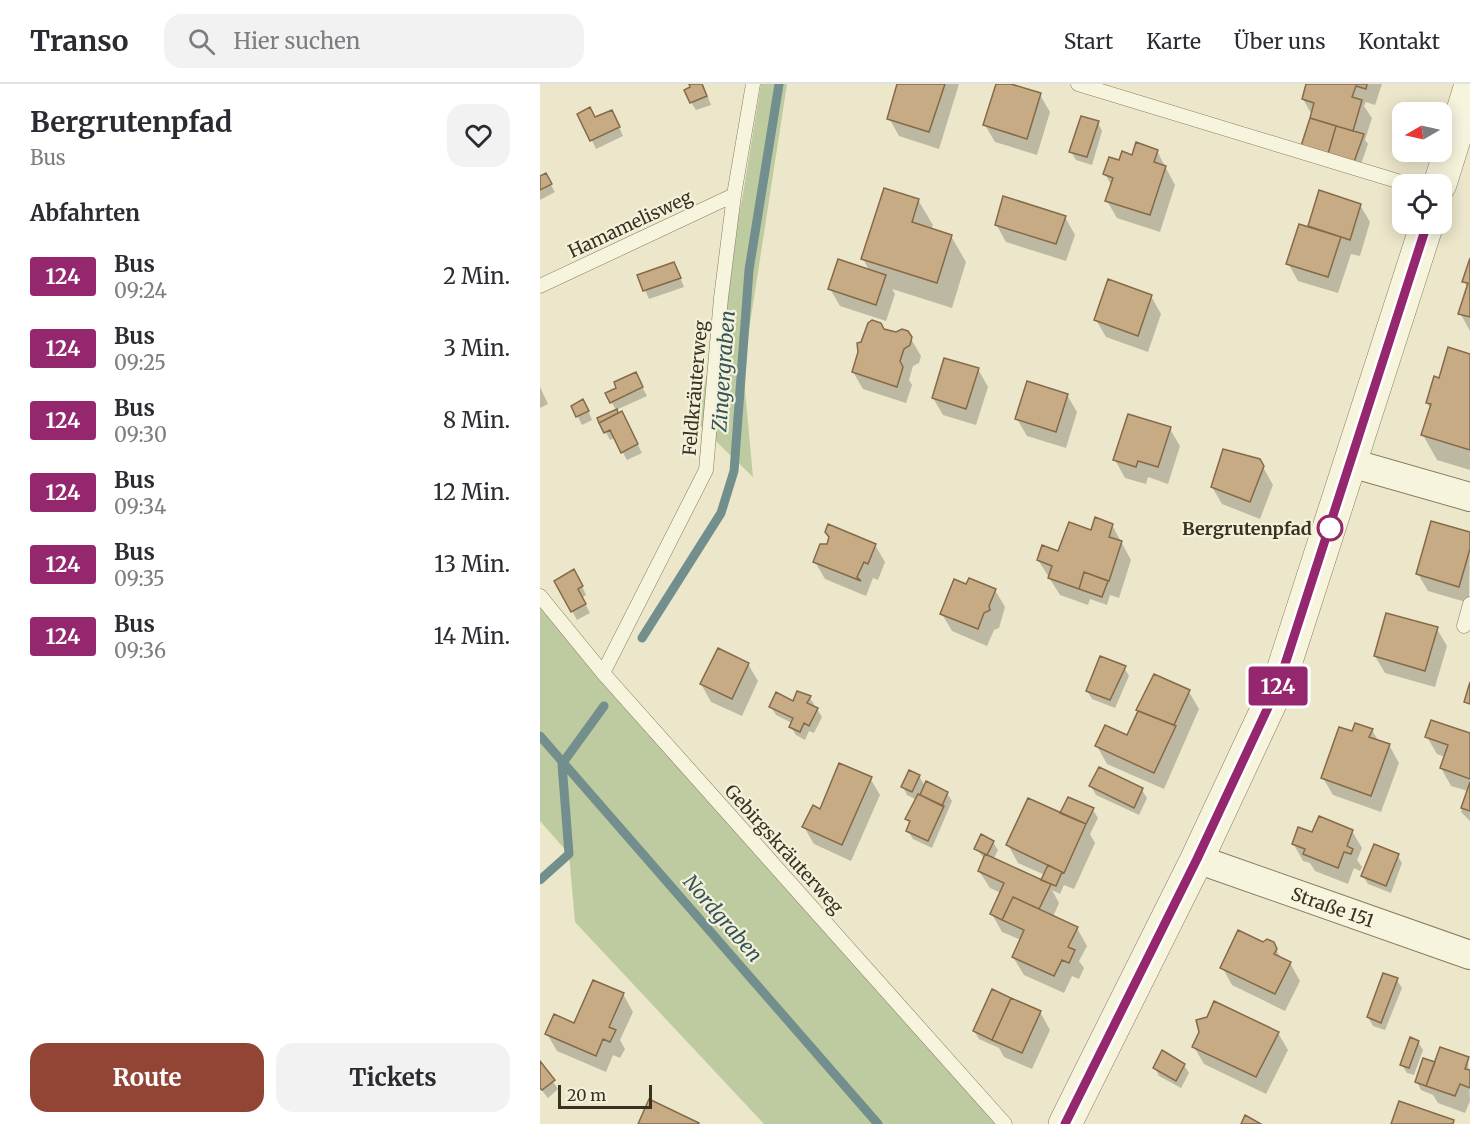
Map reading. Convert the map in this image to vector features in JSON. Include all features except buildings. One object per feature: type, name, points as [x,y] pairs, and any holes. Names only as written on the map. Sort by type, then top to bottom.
[{"type":"street","points":[[1443,174],[1470,88]]},
{"type":"street","points":[[1065,1124],[1197,859],[1278,686],[1424,234]]},
{"type":"street","points":[[1351,463],[1470,497]]},
{"type":"street","name":"Straße 151","points":[[1197,859],[1470,955]]},
{"type":"lane","name":"Feldkräuterweg","points":[[603,673],[706,470],[721,298],[734,195],[753,84]]},
{"type":"lane","points":[[1078,84],[1392,179]]},
{"type":"lane","name":"Hamamelisweg","points":[[540,286],[734,195]]},
{"type":"lane","name":"Gebirgskräuterweg","points":[[540,596],[603,673],[1005,1124]]},
{"type":"lane","points":[[1464,626],[1470,604]]},
{"type":"green space","points":[[761,84],[787,84],[743,369],[753,477],[697,423],[743,194]]},
{"type":"green space","points":[[540,596],[1005,1124],[764,1124],[575,922],[569,854],[540,821]]},
{"type":"waterway","name":"Zingergraben","points":[[642,638],[721,513],[734,471],[749,270],[779,84]]},
{"type":"waterway","name":"Zingergraben","points":[[540,880],[569,854],[562,764],[604,706]]},
{"type":"waterway","name":"Nordgraben","points":[[540,736],[878,1124]]},
{"type":"bus line","name":"124","points":[[1065,1124],[1197,859],[1278,686],[1424,234]]},
{"type":"place","name":"Bergrutenpfad","points":[[1330,528]]}]
